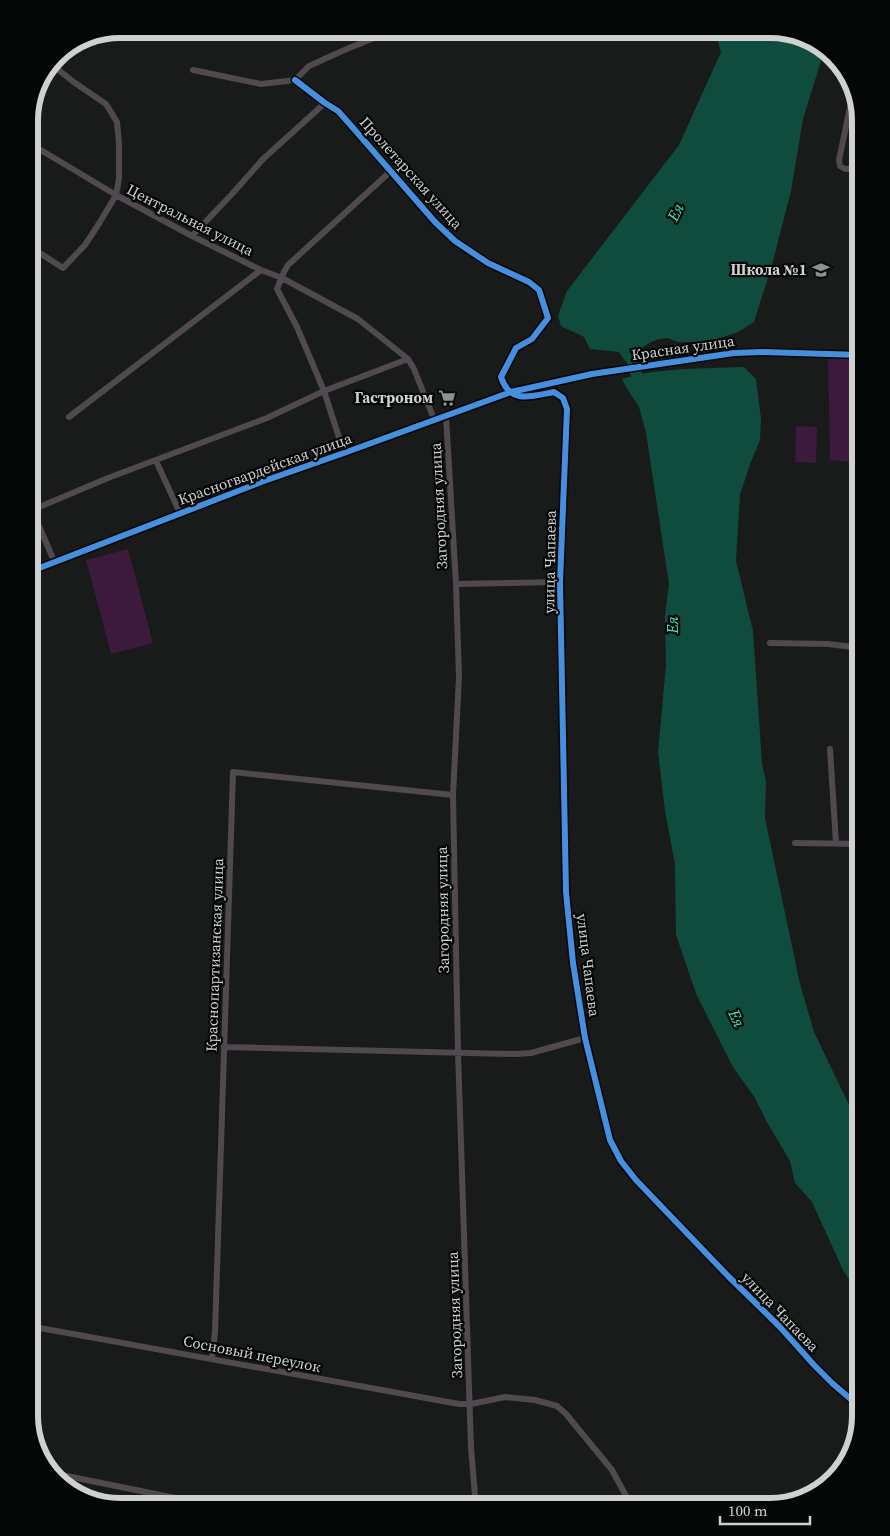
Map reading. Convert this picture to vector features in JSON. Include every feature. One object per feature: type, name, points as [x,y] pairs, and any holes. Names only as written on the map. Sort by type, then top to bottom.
[{"type":"street","points":[[193,70],[261,84],[295,80],[309,66],[374,38]]},
{"type":"street","points":[[38,148],[116,195],[119,178],[117,122],[106,104],[56,68]]},
{"type":"street","name":"Пролетарская улица","points":[[295,80],[347,120],[435,222],[454,241],[488,263],[529,282],[539,290],[548,318],[532,339],[516,348],[501,377],[504,387],[511,392]]},
{"type":"street","points":[[192,236],[263,160],[325,103]]},
{"type":"street","points":[[851,103],[839,160],[840,166],[845,169],[852,169]]},
{"type":"street","name":"Пролетарская улица","points":[[282,278],[288,265],[391,171]]},
{"type":"street","name":"Центральная улица","points":[[38,252],[63,268],[85,244],[116,195],[192,236],[261,270],[282,278],[358,319],[408,359],[434,419]]},
{"type":"street","name":"Центральная улица","points":[[69,417],[261,270]]},
{"type":"street","points":[[282,278],[277,288],[297,327],[324,391],[344,454]]},
{"type":"street","name":"Красная улица","points":[[511,392],[592,374],[734,353],[763,352],[852,356]]},
{"type":"street","points":[[38,507],[108,478],[267,418],[324,391],[408,359]]},
{"type":"street","name":"Красногвардейская улица","points":[[38,569],[264,481],[344,454],[511,392]]},
{"type":"street","name":"улица Чапаева","points":[[511,392],[516,396],[524,398],[554,392],[563,398],[567,409],[560,582],[566,892],[573,963],[585,1038],[610,1140],[621,1161],[636,1180],[780,1327],[814,1365],[852,1400]]},
{"type":"street","name":"Загородняя улица","points":[[446,416],[456,584],[458,677],[453,795],[458,1052],[472,1456],[475,1498]]},
{"type":"street","points":[[156,461],[180,513]]},
{"type":"street","points":[[38,524],[55,563]]},
{"type":"street","points":[[456,584],[560,582]]},
{"type":"street","points":[[770,643],[828,644],[852,647]]},
{"type":"street","points":[[830,749],[836,843]]},
{"type":"street","name":"Краснопартизанская улица","points":[[212,1359],[215,1332],[233,772],[453,795]]},
{"type":"street","points":[[795,843],[852,844]]},
{"type":"street","name":"улица Чапаева","points":[[224,1047],[532,1053],[585,1038]]},
{"type":"street","name":"Сосновый переулок","points":[[38,1328],[442,1401],[471,1404]]},
{"type":"street","points":[[471,1404],[505,1397],[535,1400],[557,1406],[582,1432],[612,1470],[627,1498]]},
{"type":"street","points":[[61,1474],[176,1498]]},
{"type":"shaded area","points":[[828,355],[852,356],[852,462],[830,460]]},
{"type":"shaded area","points":[[796,426],[817,427],[816,463],[795,462]]},
{"type":"shaded area","points":[[128,549],[153,643],[111,654],[86,560]]},
{"type":"water","points":[[717,38],[776,38],[797,42],[823,56],[803,119],[791,191],[772,265],[754,322],[738,332],[717,339],[678,342],[668,338],[659,339],[642,348],[639,357],[625,361],[619,352],[590,349],[584,337],[561,326],[558,316],[567,291],[679,145],[721,52]]},
{"type":"water","points":[[744,367],[756,379],[761,419],[760,440],[740,495],[736,561],[753,631],[762,764],[766,781],[765,818],[800,984],[814,1032],[852,1111],[852,1284],[843,1270],[812,1202],[795,1183],[790,1161],[755,1098],[733,1067],[697,996],[676,935],[675,865],[665,811],[658,752],[666,665],[665,615],[669,584],[646,433],[639,407],[622,379],[667,370]]},
{"type":"waterway","name":"Ея","points":[[627,345],[626,347],[642,387]]},
{"type":"cycle path","points":[[295,80],[338,111],[435,222],[455,241],[488,263],[529,282],[539,290],[548,318],[532,339],[516,348],[501,377],[505,386],[516,395],[530,396],[554,392],[563,398],[567,409],[560,582],[566,892],[573,963],[585,1038],[610,1140],[621,1161],[636,1180],[780,1327],[814,1365],[852,1400]]},
{"type":"cycle path","points":[[38,569],[264,481],[511,392],[592,374],[734,353],[852,355]]},
{"type":"place","name":"Школа №1","points":[[821,270]]},
{"type":"place","name":"Гастроном","points":[[447,398]]}]
